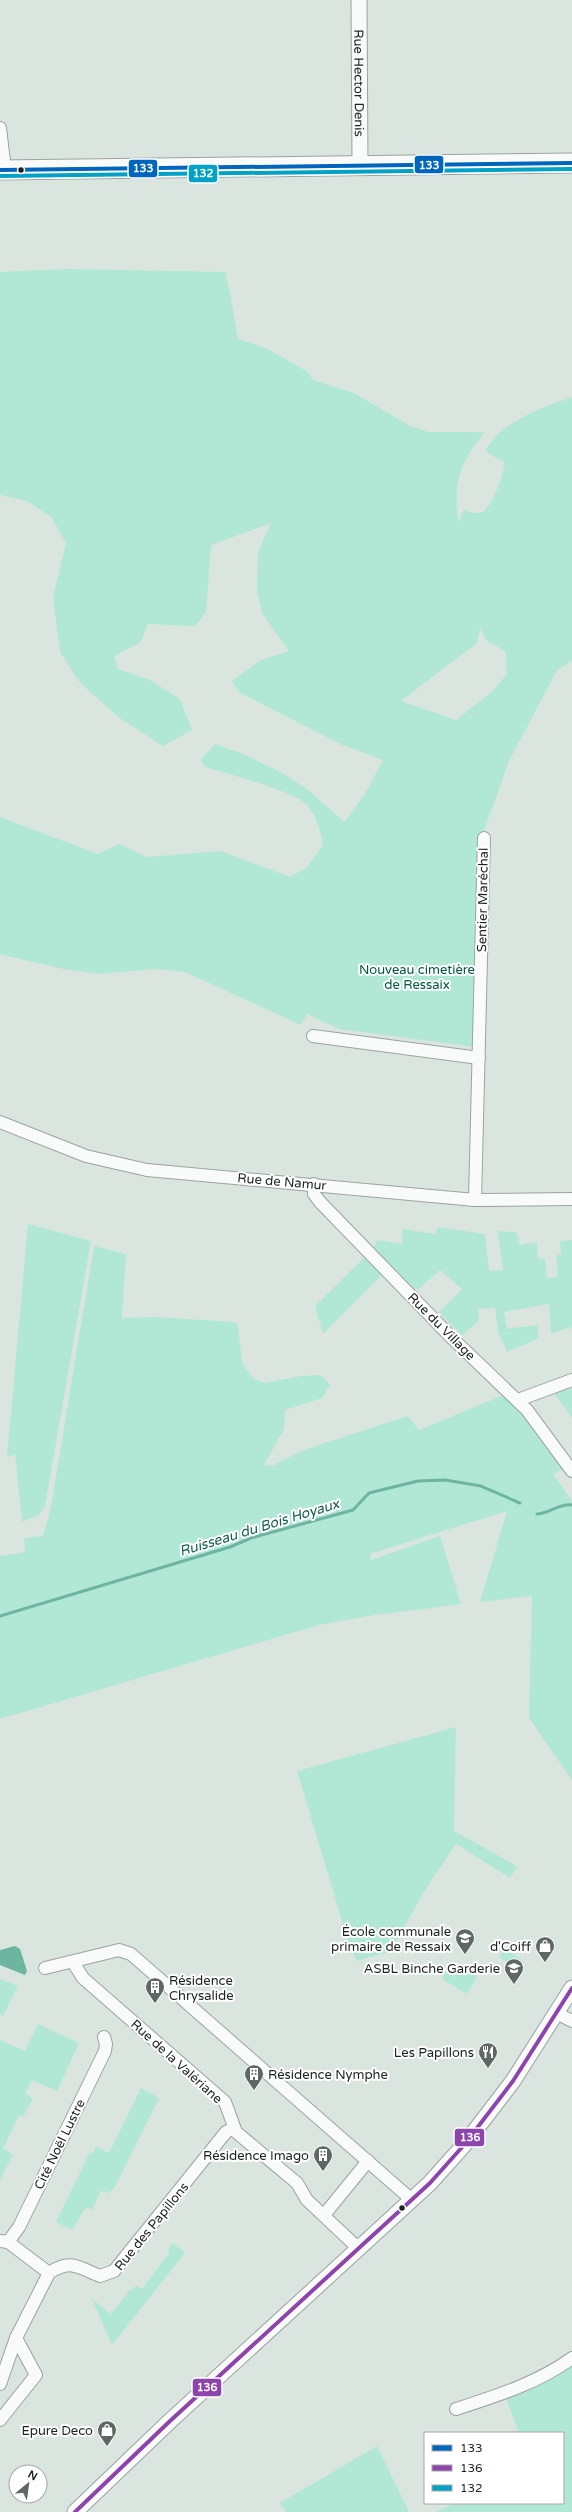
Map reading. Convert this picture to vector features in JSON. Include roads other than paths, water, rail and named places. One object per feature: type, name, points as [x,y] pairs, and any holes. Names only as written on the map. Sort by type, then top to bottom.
[{"type":"main road","points":[[2,170],[572,163]]},
{"type":"street","name":"Rue Hector Denis","points":[[359,0],[360,165]]},
{"type":"street","points":[[0,128],[2,170]]},
{"type":"street","name":"Sentier Maréchal","points":[[475,1200],[480,1058],[484,838]]},
{"type":"street","points":[[313,1036],[480,1058]]},
{"type":"street","name":"Rue de Namur","points":[[0,1122],[72,1151],[124,1166],[170,1173],[314,1184],[475,1200],[572,1199]]},
{"type":"street","name":"Rue du Village","points":[[314,1184],[314,1194],[327,1210],[453,1339],[514,1397],[572,1471]]},
{"type":"street","points":[[514,1397],[572,1380]]},
{"type":"street","points":[[45,1968],[119,1950],[130,1954],[412,2200]]},
{"type":"street","name":"Rue de la Valériane","points":[[73,1962],[83,1978],[225,2102],[234,2128],[297,2183],[307,2200],[324,2214],[360,2249]]},
{"type":"street","points":[[74,2512],[291,2309],[360,2249],[412,2200],[464,2145],[492,2110],[513,2081],[572,1988]]},
{"type":"street","points":[[556,2013],[572,2021]]},
{"type":"street","name":"Cité Noël Lustre","points":[[4,2241],[19,2227],[105,2051],[106,2044],[104,2037]]},
{"type":"street","name":"Rue des Papillons","points":[[49,2273],[56,2268],[72,2264],[100,2276],[114,2272],[226,2132],[234,2128]]},
{"type":"street","points":[[324,2214],[368,2161]]},
{"type":"street","points":[[0,2384],[16,2338],[49,2273],[4,2241]]},
{"type":"street","points":[[0,2420],[36,2374],[16,2338]]},
{"type":"street","points":[[456,2409],[498,2395],[549,2373],[572,2358]]},
{"type":"waterway","name":"Ruisseau du Bois Hoyaux","points":[[0,1616],[230,1547],[251,1538],[353,1510],[369,1493],[418,1481],[445,1480],[481,1486],[520,1503]]},
{"type":"waterway","points":[[537,1514],[563,1506],[572,1505]]},
{"type":"place","name":"École communale primaire de Ressaix","points":[[465,1955]]},
{"type":"place","name":"d'Coiff","points":[[545,1963]]},
{"type":"place","name":"ASBL Binche Garderie","points":[[514,1985]]},
{"type":"place","name":"Résidence Chrysalide","points":[[155,2004]]},
{"type":"place","name":"Les Papillons","points":[[488,2069]]},
{"type":"place","name":"Résidence Nymphe","points":[[254,2091]]},
{"type":"place","name":"Résidence Imago","points":[[323,2172]]},
{"type":"place","name":"Epure Deco","points":[[107,2447]]},
{"type":"park label","name":"Nouveau cimetière de Ressaix","points":[[417,976]]}]
